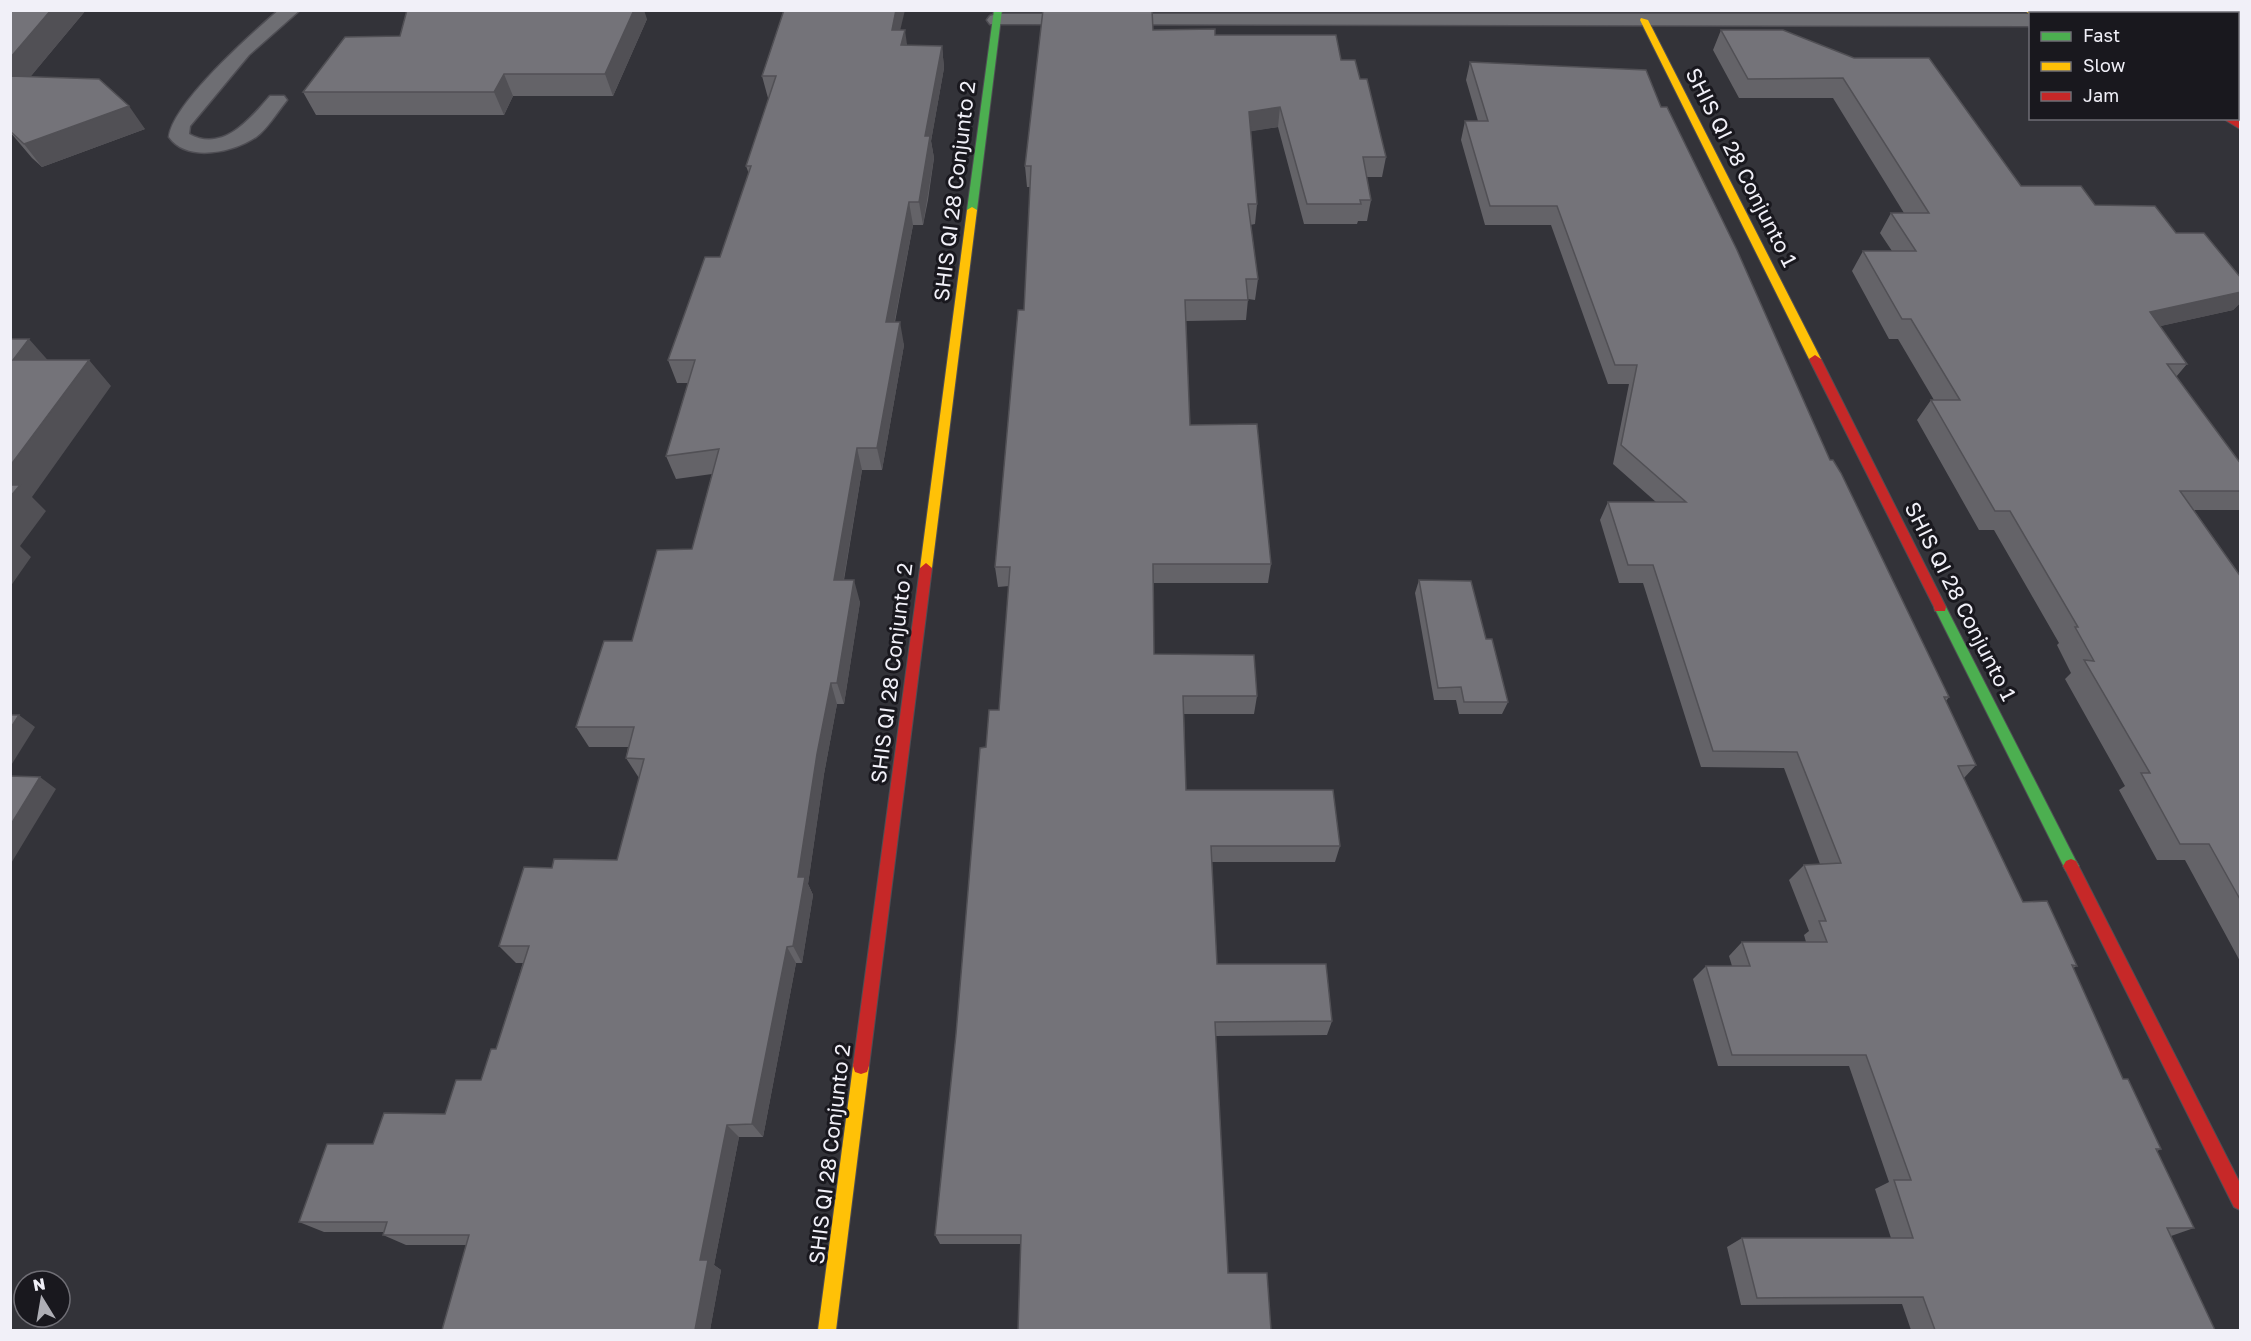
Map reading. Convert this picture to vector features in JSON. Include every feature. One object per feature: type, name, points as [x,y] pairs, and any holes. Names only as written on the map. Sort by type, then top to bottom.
[{"type":"street","points":[[998,15],[1356,15],[1644,20],[2029,20]]},
{"type":"street","name":"SHIS QI 28 Conjunto 2","points":[[827,1330],[998,15]]},
{"type":"street","name":"SHIS QI 28 Conjunto 1","points":[[1644,20],[2241,1201]]},
{"type":"lane","points":[[277,100],[250,132],[224,144],[195,146],[179,137],[180,125],[242,51],[291,10]]},
{"type":"building","points":[[10,10],[51,10],[10,58]]},
{"type":"building","points":[[407,10],[634,10],[605,74],[504,74],[494,92],[303,92],[345,37],[400,36]]},
{"type":"building","points":[[784,10],[896,10],[892,30],[905,30],[901,45],[942,46],[925,136],[930,136],[919,202],[909,202],[886,322],[900,322],[877,448],[857,448],[834,580],[854,580],[837,683],[831,683],[817,754],[798,877],[805,877],[793,946],[787,947],[752,1124],[727,1125],[700,1260],[708,1260],[695,1330],[442,1330],[469,1235],[383,1235],[387,1222],[299,1222],[327,1144],[373,1144],[384,1113],[445,1114],[456,1080],[481,1080],[491,1049],[496,1049],[529,946],[499,946],[524,867],[552,868],[554,859],[617,860],[644,759],[626,758],[634,727],[576,727],[604,641],[632,641],[657,550],[692,549],[719,449],[666,456],[695,360],[668,360],[705,257],[720,257],[751,166],[746,166],[776,76],[762,76]]},
{"type":"building","points":[[1043,10],[1152,10],[1153,30],[1215,29],[1215,35],[1336,35],[1341,60],[1355,60],[1360,79],[1367,79],[1386,157],[1363,157],[1371,200],[1360,200],[1361,204],[1307,204],[1280,107],[1249,112],[1257,204],[1248,204],[1258,279],[1246,279],[1248,300],[1185,300],[1190,425],[1257,424],[1271,564],[1153,564],[1154,654],[1254,655],[1257,696],[1183,696],[1186,790],[1333,790],[1340,846],[1211,846],[1217,964],[1326,964],[1332,1021],[1215,1022],[1228,1273],[1267,1273],[1271,1330],[1018,1330],[1021,1235],[935,1235],[956,1034],[980,748],[986,747],[989,710],[999,710],[1010,567],[995,567],[1018,310],[1024,310],[1031,166],[1025,166]]},
{"type":"building","points":[[1721,30],[1783,30],[1854,58],[1929,58],[2021,186],[2081,186],[2095,205],[2155,206],[2176,233],[2204,233],[2241,278],[2241,292],[2150,312],[2187,364],[2167,364],[2241,464],[2241,491],[2180,491],[2241,577],[2241,901],[2209,844],[2180,844],[2141,773],[2150,773],[2084,660],[2094,661],[2075,627],[2078,627],[2010,511],[1995,511],[1931,400],[1960,400],[1911,319],[1902,319],[1863,251],[1916,251],[1891,213],[1929,213],[1843,78],[1748,79]]},
{"type":"building","points":[[1470,62],[1646,70],[1661,107],[1667,107],[1737,250],[1830,460],[1833,460],[1841,473],[1949,697],[1944,697],[1976,765],[1958,766],[2023,902],[2047,901],[2077,966],[2072,965],[2123,1079],[2128,1079],[2161,1149],[2156,1149],[2194,1228],[2167,1228],[2215,1330],[1935,1330],[1923,1297],[1757,1298],[1742,1238],[1913,1238],[1894,1180],[1911,1180],[1866,1055],[1732,1055],[1706,966],[1750,966],[1742,942],[1827,942],[1819,921],[1826,921],[1804,865],[1841,863],[1797,752],[1713,751],[1653,565],[1628,565],[1608,502],[1686,502],[1621,445],[1637,365],[1615,365],[1557,206],[1490,206],[1465,121],[1488,121]]},
{"type":"building","points":[[10,76],[99,79],[129,106],[24,144],[10,131]]},
{"type":"building","points":[[10,339],[29,339],[13,360],[89,360],[10,466]]},
{"type":"building","points":[[10,485],[20,485],[10,497]]},
{"type":"building","points":[[1419,580],[1471,581],[1486,639],[1492,639],[1508,702],[1464,702],[1461,687],[1438,688]]},
{"type":"building","points":[[10,715],[19,715],[10,729]]},
{"type":"building","points":[[10,776],[40,777],[10,826]]},
{"type":"traffic: fast","points":[[972,210],[998,10]]},
{"type":"traffic: fast","points":[[1940,607],[2071,866]]},
{"type":"traffic: slow","points":[[1644,20],[1815,359]]},
{"type":"traffic: slow","points":[[926,568],[972,210]]},
{"type":"traffic: slow","points":[[827,1330],[861,1066]]},
{"type":"traffic: jam","points":[[2230,120],[2240,126]]},
{"type":"traffic: jam","points":[[1815,359],[1940,607]]},
{"type":"traffic: jam","points":[[861,1066],[926,568]]},
{"type":"traffic: jam","points":[[2071,866],[2240,1201]]}]
